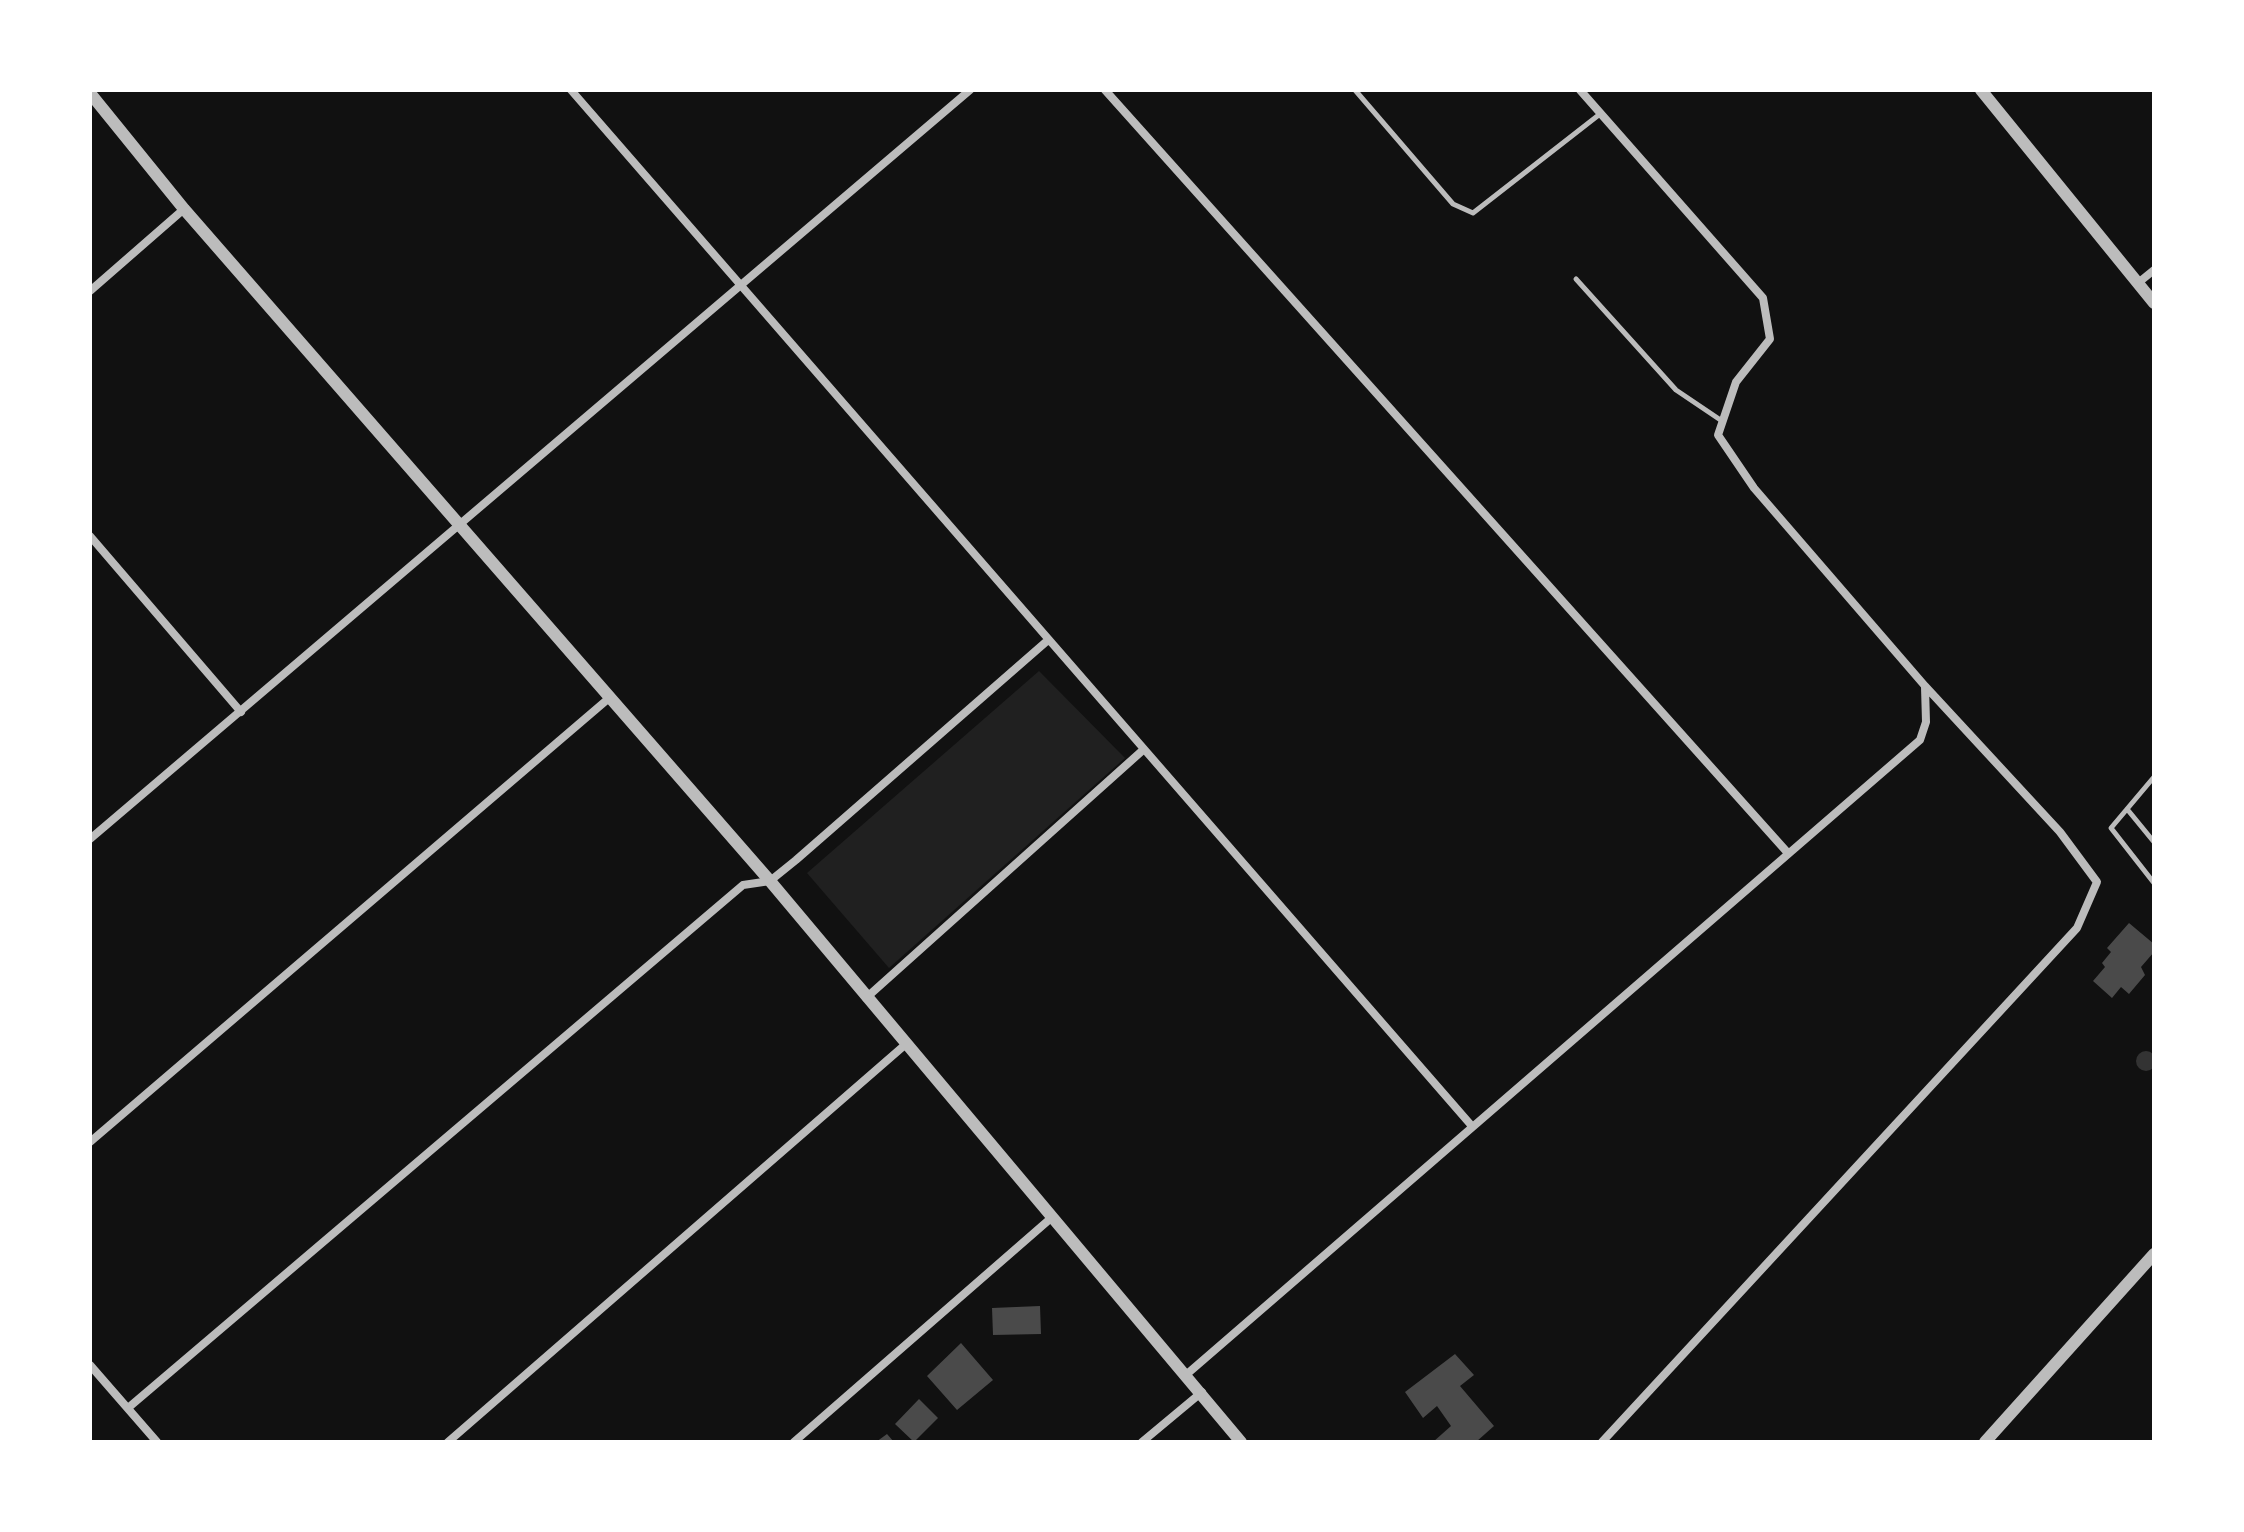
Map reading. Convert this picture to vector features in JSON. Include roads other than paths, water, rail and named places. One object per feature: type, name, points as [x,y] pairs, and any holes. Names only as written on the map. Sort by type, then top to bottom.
[{"type":"street","points":[[571,90],[1471,1125]]},
{"type":"street","points":[[90,839],[743,287],[970,90]]},
{"type":"street","points":[[1105,90],[1787,852]]},
{"type":"street","points":[[1580,90],[1763,298],[1770,339],[1736,382],[1718,435],[1754,488],[1925,686],[2060,832],[2097,882],[2077,928],[1602,1442]]},
{"type":"street","points":[[1981,90],[2154,303]]},
{"type":"street","points":[[90,93],[184,209],[461,525],[608,699],[770,881],[1050,1219],[1187,1374],[1241,1442]]},
{"type":"street","points":[[90,291],[184,209]]},
{"type":"street","points":[[2138,283],[2154,270]]},
{"type":"street","points":[[90,536],[241,712]]},
{"type":"street","points":[[128,1408],[743,885],[770,881],[1047,641]]},
{"type":"street","points":[[1187,1374],[1471,1125],[1920,740],[1926,722],[1925,686]]},
{"type":"street","points":[[90,1142],[608,699]]},
{"type":"street","points":[[866,998],[1143,750]]},
{"type":"street","points":[[448,1442],[906,1044]]},
{"type":"street","points":[[794,1442],[1050,1219]]},
{"type":"street","points":[[1985,1442],[2154,1254]]},
{"type":"street","points":[[90,1365],[157,1442]]},
{"type":"street","points":[[1142,1442],[1202,1392]]},
{"type":"lane","points":[[1355,90],[1453,204],[1473,213],[1600,114]]},
{"type":"lane","points":[[1576,279],[1676,390],[1723,421]]},
{"type":"lane","points":[[2154,777],[2111,830],[2154,883]]},
{"type":"lane","points":[[2127,809],[2154,842]]}]
